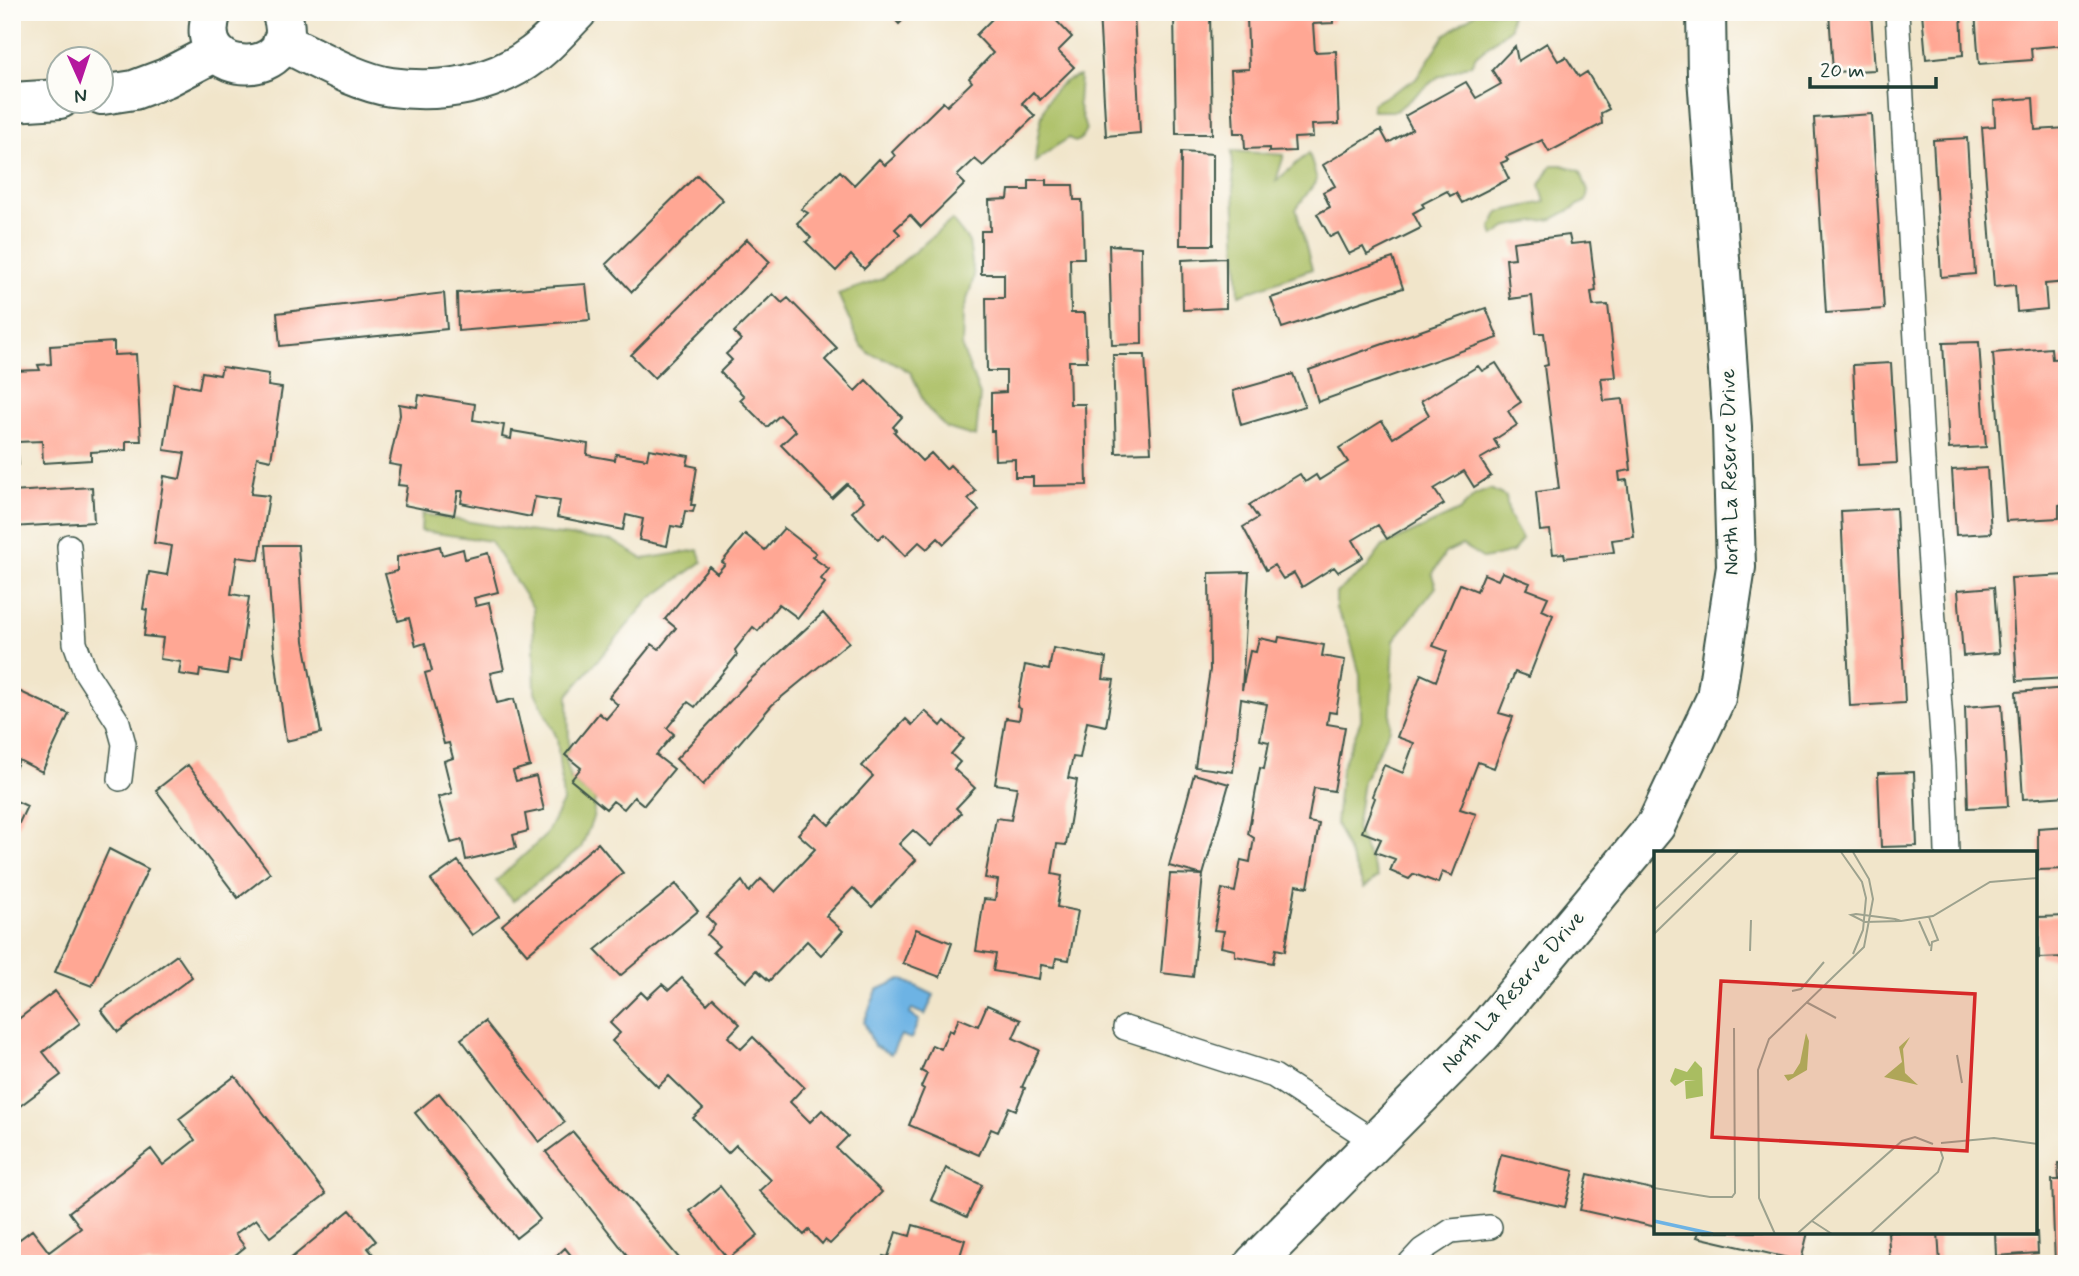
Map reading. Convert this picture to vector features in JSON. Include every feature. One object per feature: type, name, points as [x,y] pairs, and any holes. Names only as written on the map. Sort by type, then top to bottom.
[{"type":"street","points":[[212,12],[208,33],[216,52],[232,63],[252,66],[270,58],[281,27],[351,75],[390,87],[431,89],[466,87],[502,74],[535,54],[577,12]]},
{"type":"street","name":"North La Reserve Drive","points":[[1254,1264],[1482,1034],[1656,825],[1716,698],[1736,567],[1732,427],[1707,76],[1706,12]]},
{"type":"street","points":[[116,93],[134,90],[166,78],[216,52]]},
{"type":"street","points":[[12,102],[46,100]]},
{"type":"lane","points":[[1897,12],[1923,464],[1944,765],[1947,851]]},
{"type":"lane","points":[[69,546],[75,643],[85,671],[118,722],[124,744],[120,779]]},
{"type":"lane","points":[[1125,1028],[1274,1076],[1375,1142]]},
{"type":"lane","points":[[1409,1264],[1422,1250],[1451,1231],[1490,1227]]},
{"type":"green space","points":[[1477,12],[1511,12],[1510,28],[1476,56],[1472,64],[1438,77],[1396,111],[1373,111],[1372,104],[1416,79],[1445,35]]},
{"type":"green space","points":[[1080,76],[1078,103],[1086,130],[1080,140],[1075,142],[1069,138],[1035,162],[1040,123],[1049,98],[1067,80]]},
{"type":"green space","points":[[1232,151],[1284,155],[1276,181],[1309,153],[1317,180],[1296,209],[1312,269],[1239,295]]},
{"type":"green space","points":[[1552,165],[1580,171],[1588,190],[1586,201],[1553,219],[1509,226],[1494,236],[1491,227],[1499,212],[1545,202],[1540,185]]},
{"type":"green space","points":[[952,220],[969,242],[974,277],[963,313],[962,348],[980,395],[976,437],[946,428],[927,408],[911,373],[893,362],[870,354],[860,344],[838,294],[882,279]]},
{"type":"green space","points":[[1490,489],[1506,497],[1509,516],[1522,539],[1513,552],[1484,559],[1462,545],[1445,553],[1432,575],[1436,587],[1394,640],[1390,729],[1363,781],[1356,829],[1378,877],[1364,888],[1336,824],[1341,770],[1361,720],[1360,675],[1348,631],[1336,609],[1336,593],[1366,569],[1383,546],[1459,511],[1475,495]]},
{"type":"green space","points":[[422,514],[526,531],[613,541],[643,559],[698,550],[702,562],[649,600],[568,695],[569,750],[565,756],[571,780],[595,799],[593,818],[581,848],[513,901],[496,881],[545,836],[563,802],[557,738],[535,692],[533,608],[490,541],[421,531]]},
{"type":"water","points":[[901,979],[934,995],[925,1015],[912,1009],[910,1014],[919,1020],[911,1039],[901,1035],[891,1054],[874,1046],[864,1022],[877,990]]},
{"type":"building","points":[[888,12],[911,12],[899,24]]},
{"type":"building","points":[[999,12],[1048,12],[1072,37],[1058,51],[1074,67],[1040,100],[1033,92],[1022,103],[1035,116],[983,166],[975,159],[957,176],[965,184],[921,227],[910,215],[895,229],[900,234],[864,269],[851,255],[836,271],[806,242],[811,238],[797,223],[808,213],[801,209],[840,171],[854,185],[879,159],[885,165],[895,156],[892,152],[943,102],[947,106],[972,82],[969,78],[993,53],[976,35]]},
{"type":"building","points":[[1099,12],[1134,12],[1140,133],[1106,136]]},
{"type":"building","points":[[1174,12],[1210,12],[1212,134],[1176,134]]},
{"type":"building","points":[[1231,12],[1333,12],[1333,23],[1313,24],[1315,52],[1336,51],[1339,124],[1312,125],[1313,137],[1294,138],[1295,151],[1245,149],[1244,133],[1234,133],[1231,70],[1249,69],[1247,18],[1231,19]]},
{"type":"building","points":[[1829,12],[1871,12],[1875,70],[1833,72]]},
{"type":"building","points":[[1922,12],[1961,12],[1963,55],[1926,59]]},
{"type":"building","points":[[1975,12],[2067,12],[2067,45],[2031,48],[2032,60],[1979,64]]},
{"type":"building","points":[[1547,43],[1558,61],[1566,57],[1579,77],[1587,72],[1609,109],[1601,113],[1602,124],[1549,152],[1542,140],[1506,157],[1508,160],[1501,163],[1509,179],[1462,203],[1456,193],[1450,196],[1447,191],[1422,204],[1424,207],[1413,213],[1421,228],[1367,255],[1363,247],[1349,254],[1338,233],[1330,237],[1317,214],[1330,207],[1323,192],[1335,186],[1323,165],[1381,130],[1388,143],[1412,129],[1405,116],[1466,82],[1476,98],[1501,84],[1492,70],[1515,46],[1518,61]]},
{"type":"building","points":[[2033,98],[2035,130],[2067,128],[2067,282],[2045,284],[2047,309],[2017,312],[2015,285],[1994,287],[1982,127],[1995,126],[1994,101]]},
{"type":"building","points":[[1872,114],[1884,309],[1826,313],[1814,118]]},
{"type":"building","points":[[1967,138],[1975,274],[1941,277],[1933,140]]},
{"type":"building","points":[[1181,152],[1213,154],[1213,245],[1180,245]]},
{"type":"building","points":[[697,175],[723,200],[632,292],[606,264]]},
{"type":"building","points":[[1029,180],[1047,180],[1047,185],[1073,185],[1074,200],[1082,200],[1084,258],[1070,258],[1071,313],[1085,313],[1087,361],[1069,361],[1070,404],[1085,404],[1087,485],[1033,486],[1033,477],[1015,477],[1015,459],[995,460],[994,431],[991,431],[991,393],[1006,392],[1006,371],[987,371],[986,298],[1004,298],[1004,274],[981,274],[981,231],[990,231],[989,200],[1008,199],[1009,190],[1029,190]]},
{"type":"building","points":[[1569,235],[1571,244],[1590,242],[1596,291],[1591,292],[1593,306],[1608,305],[1616,377],[1601,378],[1604,401],[1623,399],[1631,470],[1619,472],[1620,481],[1627,480],[1634,537],[1612,540],[1614,552],[1565,558],[1564,553],[1553,554],[1550,530],[1540,531],[1536,492],[1559,489],[1544,366],[1548,365],[1544,333],[1536,333],[1532,296],[1510,299],[1506,259],[1515,258],[1513,242]]},
{"type":"building","points":[[747,239],[770,262],[654,378],[631,355]]},
{"type":"building","points":[[1109,245],[1141,247],[1142,344],[1112,345]]},
{"type":"building","points":[[1226,258],[1226,308],[1183,310],[1182,260]]},
{"type":"building","points":[[1393,258],[1403,288],[1282,328],[1271,298]]},
{"type":"building","points":[[586,284],[590,320],[458,331],[457,293]]},
{"type":"building","points":[[444,293],[447,329],[280,346],[277,313]]},
{"type":"building","points":[[773,294],[782,303],[788,298],[837,348],[825,360],[855,391],[866,380],[902,417],[893,427],[896,430],[894,432],[922,461],[931,453],[946,469],[950,465],[976,491],[968,499],[979,510],[944,544],[938,538],[927,549],[919,542],[905,556],[884,534],[878,539],[852,512],[864,501],[847,484],[832,498],[781,445],[796,431],[780,415],[767,427],[740,400],[744,396],[720,372],[732,360],[726,354],[741,340],[734,332]]},
{"type":"building","points":[[1486,308],[1498,338],[1318,402],[1309,370]]},
{"type":"building","points":[[114,342],[114,355],[136,354],[141,441],[126,441],[126,450],[91,452],[91,460],[43,463],[42,441],[17,442],[19,465],[12,466],[12,371],[40,370],[38,365],[51,364],[50,346]]},
{"type":"building","points":[[1979,342],[1986,447],[1949,449],[1943,343]]},
{"type":"building","points":[[2051,348],[2052,359],[2067,358],[2067,504],[2059,505],[2059,518],[2006,521],[1993,353]]},
{"type":"building","points":[[1113,355],[1145,355],[1151,452],[1116,453]]},
{"type":"building","points":[[1496,363],[1521,402],[1508,411],[1517,425],[1494,440],[1499,448],[1480,459],[1491,476],[1474,487],[1464,471],[1434,489],[1444,504],[1387,539],[1378,525],[1353,540],[1363,557],[1338,572],[1334,567],[1302,587],[1294,573],[1283,579],[1274,565],[1266,570],[1243,527],[1258,518],[1249,505],[1300,474],[1305,482],[1316,475],[1319,480],[1348,462],[1339,448],[1382,421],[1393,438],[1429,415],[1421,401],[1478,366],[1482,371]]},
{"type":"building","points":[[1891,363],[1897,463],[1858,465],[1853,365]]},
{"type":"building","points":[[222,367],[269,374],[268,386],[282,388],[271,460],[257,457],[251,494],[269,496],[259,560],[237,557],[231,594],[249,597],[240,662],[229,660],[227,674],[200,670],[199,677],[179,674],[181,662],[160,659],[163,638],[144,636],[147,610],[143,609],[149,572],[167,575],[172,546],[154,543],[164,476],[180,479],[185,453],[164,450],[174,383],[199,388],[202,372],[220,375]]},
{"type":"building","points":[[1293,374],[1305,406],[1241,425],[1233,391]]},
{"type":"building","points":[[419,395],[475,404],[473,420],[504,425],[502,437],[511,439],[512,431],[588,444],[587,455],[615,460],[616,454],[647,459],[649,449],[689,456],[687,465],[697,467],[691,505],[695,505],[693,512],[685,511],[682,528],[671,526],[667,546],[639,540],[643,519],[626,515],[623,530],[557,517],[560,501],[535,497],[531,517],[461,503],[463,491],[458,491],[454,515],[404,505],[407,486],[398,485],[401,466],[389,464],[400,415],[399,404],[417,407]]},
{"type":"building","points":[[1987,468],[1991,533],[1956,535],[1952,470]]},
{"type":"building","points":[[92,487],[94,522],[12,527],[12,492]]},
{"type":"building","points":[[1896,508],[1905,703],[1850,706],[1841,511]]},
{"type":"building","points":[[784,528],[816,553],[812,557],[829,569],[821,579],[825,583],[798,618],[779,604],[758,631],[753,627],[735,650],[737,655],[695,707],[688,702],[667,728],[674,734],[656,755],[674,769],[644,805],[634,797],[624,809],[613,801],[606,809],[571,780],[581,768],[565,755],[599,713],[606,719],[618,705],[609,697],[652,644],[659,649],[676,628],[665,619],[709,566],[717,573],[725,564],[722,562],[745,534],[765,550]]},
{"type":"building","points":[[266,545],[298,545],[304,641],[321,733],[286,741],[274,649]]},
{"type":"building","points":[[440,546],[442,555],[463,549],[465,559],[488,553],[498,592],[474,598],[476,606],[489,603],[504,670],[490,673],[497,703],[514,699],[530,766],[513,771],[516,781],[536,776],[544,810],[525,814],[528,831],[513,835],[516,848],[466,860],[462,840],[451,843],[438,797],[452,793],[444,761],[453,758],[449,743],[444,744],[425,673],[432,671],[425,643],[416,646],[409,618],[398,621],[385,574],[397,571],[397,557]]},
{"type":"building","points":[[1249,572],[1242,690],[1250,651],[1256,652],[1259,638],[1278,642],[1279,637],[1324,645],[1322,656],[1345,660],[1336,713],[1329,712],[1327,724],[1345,727],[1334,791],[1314,788],[1308,822],[1319,824],[1308,887],[1296,885],[1285,951],[1276,949],[1273,963],[1235,956],[1235,950],[1221,947],[1224,931],[1214,930],[1222,889],[1235,892],[1241,860],[1250,862],[1254,838],[1248,834],[1260,768],[1264,769],[1269,742],[1260,740],[1267,704],[1241,699],[1233,772],[1195,767],[1210,670],[1209,573]]},
{"type":"building","points":[[1502,572],[1530,583],[1527,589],[1548,597],[1542,610],[1553,615],[1529,677],[1515,672],[1499,713],[1513,717],[1494,768],[1478,762],[1460,809],[1476,814],[1452,876],[1442,872],[1438,883],[1414,874],[1409,879],[1390,871],[1395,859],[1375,852],[1381,839],[1362,832],[1375,798],[1372,796],[1384,765],[1403,773],[1414,743],[1397,737],[1421,674],[1436,681],[1447,651],[1433,646],[1460,584],[1477,591],[1484,574],[1498,580]]},
{"type":"building","points":[[2067,575],[2067,678],[2017,681],[2011,578]]},
{"type":"building","points":[[1994,587],[1999,653],[1963,656],[1958,590]]},
{"type":"building","points":[[823,613],[849,642],[772,705],[703,785],[676,759],[748,682]]},
{"type":"building","points":[[1053,648],[1106,658],[1103,679],[1114,680],[1106,726],[1087,722],[1080,758],[1073,757],[1068,778],[1077,780],[1066,845],[1057,844],[1052,874],[1062,876],[1057,907],[1078,911],[1069,960],[1056,958],[1054,967],[1041,965],[1039,979],[993,971],[996,954],[976,951],[984,899],[995,900],[998,880],[985,878],[996,818],[1011,820],[1017,787],[995,784],[1006,718],[1019,720],[1021,709],[1017,707],[1025,665],[1049,670]]},
{"type":"building","points":[[12,688],[69,714],[42,772],[19,760],[12,775]]},
{"type":"building","points":[[2067,688],[2067,796],[2023,799],[2016,692]]},
{"type":"building","points":[[2002,704],[2008,806],[1968,808],[1965,707]]},
{"type":"building","points":[[925,711],[941,726],[945,721],[964,739],[951,754],[960,762],[954,769],[975,788],[956,808],[961,813],[931,846],[913,830],[899,844],[916,860],[872,907],[853,888],[826,916],[843,931],[821,955],[807,941],[769,981],[757,970],[746,982],[713,952],[719,946],[707,935],[715,925],[707,917],[742,881],[749,892],[761,879],[775,892],[815,849],[798,834],[817,814],[829,825],[873,776],[862,766],[906,719],[912,725]]},
{"type":"building","points":[[188,765],[270,873],[238,898],[156,790]]},
{"type":"building","points":[[1914,772],[1917,846],[1881,847],[1878,773]]},
{"type":"building","points":[[1194,774],[1229,784],[1203,875],[1169,866]]},
{"type":"building","points":[[12,799],[27,806],[12,838]]},
{"type":"building","points":[[2067,826],[2067,869],[2038,870],[2038,828]]},
{"type":"building","points":[[598,843],[623,873],[527,954],[502,925]]},
{"type":"building","points":[[109,849],[148,869],[92,986],[55,972]]},
{"type":"building","points":[[458,861],[499,916],[472,935],[431,880]]},
{"type":"building","points":[[1170,874],[1203,875],[1193,977],[1161,973]]},
{"type":"building","points":[[676,884],[698,911],[620,976],[595,950]]},
{"type":"building","points":[[2067,916],[2067,957],[2039,958],[2038,917]]},
{"type":"building","points":[[916,929],[952,943],[940,977],[903,963]]},
{"type":"building","points":[[177,955],[192,977],[118,1032],[101,1010]]},
{"type":"building","points":[[2061,974],[2067,974],[2067,1026],[2065,1026]]},
{"type":"building","points":[[682,978],[707,1004],[713,998],[740,1024],[728,1037],[741,1049],[753,1037],[804,1087],[790,1102],[810,1122],[822,1110],[848,1136],[836,1148],[882,1192],[830,1244],[825,1240],[822,1244],[809,1230],[804,1235],[759,1191],[771,1180],[736,1145],[728,1153],[693,1118],[703,1109],[669,1076],[658,1087],[612,1041],[620,1033],[610,1023],[641,992],[647,998],[662,984],[669,990]]},
{"type":"building","points":[[55,991],[80,1023],[43,1052],[61,1075],[12,1112],[12,1024]]},
{"type":"building","points":[[987,1005],[1021,1020],[1013,1038],[1039,1050],[1022,1087],[1025,1088],[1016,1110],[1009,1107],[998,1132],[991,1129],[979,1155],[909,1125],[924,1089],[921,1087],[927,1074],[921,1071],[932,1045],[941,1049],[949,1030],[953,1032],[959,1018],[978,1026]]},
{"type":"building","points":[[485,1021],[565,1122],[539,1142],[461,1039]]},
{"type":"building","points":[[235,1076],[326,1194],[270,1237],[256,1219],[235,1234],[245,1247],[224,1264],[12,1264],[12,1245],[32,1230],[49,1252],[81,1228],[69,1212],[151,1149],[163,1165],[195,1140],[179,1119]]},
{"type":"building","points":[[439,1093],[540,1219],[516,1238],[415,1113]]},
{"type":"building","points":[[573,1132],[684,1264],[634,1264],[546,1152]]},
{"type":"building","points":[[1501,1154],[1574,1171],[1565,1207],[1492,1191]]},
{"type":"building","points":[[2058,1163],[2067,1163],[2067,1264],[2055,1264],[2052,1180],[2059,1180]]},
{"type":"building","points":[[946,1168],[982,1185],[967,1217],[931,1200]]},
{"type":"building","points":[[1588,1174],[1654,1190],[1654,1227],[1580,1210]]},
{"type":"building","points":[[720,1186],[758,1235],[728,1259],[690,1211]]},
{"type":"building","points":[[350,1210],[376,1241],[368,1248],[381,1264],[284,1264]]},
{"type":"building","points":[[913,1225],[965,1240],[960,1256],[974,1261],[973,1264],[880,1264],[883,1256],[888,1257],[896,1232],[910,1236]]},
{"type":"building","points":[[2037,1232],[2038,1253],[1996,1256],[1995,1234]]},
{"type":"building","points":[[1698,1234],[1808,1234],[1801,1261],[1697,1237]]},
{"type":"building","points":[[1888,1234],[1938,1234],[1940,1264],[1890,1264]]},
{"type":"building","points":[[565,1248],[578,1264],[548,1264]]}]
